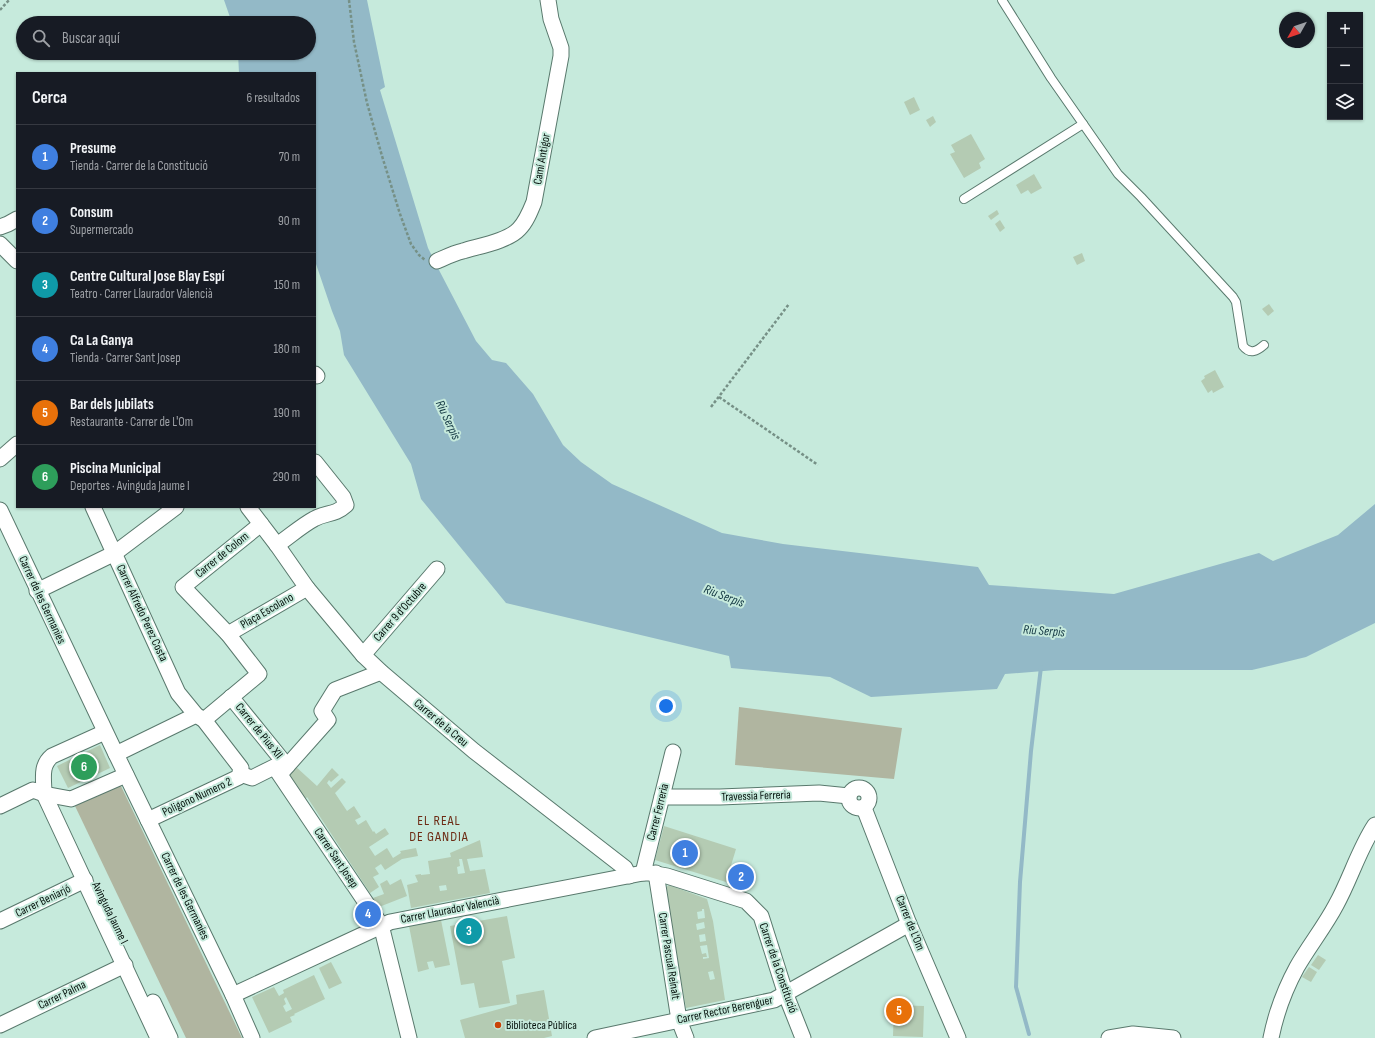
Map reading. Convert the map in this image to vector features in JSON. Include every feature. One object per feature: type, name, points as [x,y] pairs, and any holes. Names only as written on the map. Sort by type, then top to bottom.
[{"type":"street","name":"Camí Antigor","points":[[437,261],[462,251],[503,239],[519,229],[530,212],[534,202],[561,56],[561,48],[551,19],[548,0]]},
{"type":"street","points":[[0,227],[16,220]]},
{"type":"street","points":[[0,244],[16,260]]},
{"type":"street","points":[[0,459],[16,445]]},
{"type":"street","points":[[277,545],[314,519],[325,514],[334,514],[346,505],[343,497],[316,463]]},
{"type":"street","name":"Carrer Alfredo Perez Costa","points":[[92,508],[178,693],[200,718]]},
{"type":"street","points":[[37,590],[114,553],[175,508]]},
{"type":"street","name":"Carrer de la Creu","points":[[249,508],[307,588],[363,655],[381,672],[474,751],[625,868],[643,874]]},
{"type":"street","name":"Carrer de les Germanies","points":[[0,510],[105,732],[233,995],[252,1038]]},
{"type":"street","name":"Carrer de Colom","points":[[228,634],[183,587],[261,524]]},
{"type":"street","name":"Carrer 9 d'Octubre","points":[[363,655],[437,569]]},
{"type":"street","name":"Plaça Escolano","points":[[228,634],[307,588]]},
{"type":"street","points":[[116,754],[200,718],[231,697],[259,674],[228,634]]},
{"type":"street","points":[[240,774],[252,778],[274,767],[276,769],[283,770],[328,720],[322,711],[335,690],[381,672]]},
{"type":"street","name":"Carrer de Pius XII","points":[[231,697],[283,770]]},
{"type":"street","name":"Poligono Numero 2","points":[[148,820],[239,778],[241,768],[200,718]]},
{"type":"street","name":"Avinguda Jaume I","points":[[105,732],[48,759],[44,767],[44,794],[158,1038]]},
{"type":"street","name":"Carrer Ferreria","points":[[643,874],[673,752]]},
{"type":"street","name":"Carrer Sant Josep","points":[[283,770],[381,925],[408,1038]]},
{"type":"street","points":[[0,806],[33,790],[44,794],[71,799],[126,774]]},
{"type":"street","name":"Travessia Ferreria","points":[[662,797],[720,797],[819,793],[849,796],[850,804],[856,809],[864,808]]},
{"type":"street","name":"Avinguda Jaume I","points":[[44,794],[59,806],[170,1038]]},
{"type":"street","name":"Carrer de L'Om","points":[[864,808],[909,924],[958,1038]]},
{"type":"street","points":[[1271,1038],[1277,1013],[1297,967],[1336,907],[1375,825]]},
{"type":"street","name":"Carrer Llaurador Valencià","points":[[233,995],[390,922],[643,874]]},
{"type":"street","name":"Carrer de la Constitució","points":[[643,874],[667,876],[746,901],[760,916],[786,995],[803,1038]]},
{"type":"street","name":"Carrer Pascual Reinalt","points":[[643,874],[679,1020],[686,1038]]},
{"type":"street","name":"Carrer Beniarjó","points":[[0,921],[85,880]]},
{"type":"street","name":"Carrer Rector Berenguer","points":[[595,1038],[774,1000],[786,995],[909,924]]},
{"type":"street","name":"Carrer Palma","points":[[0,1025],[124,965]]},
{"type":"street","points":[[1109,1038],[1133,1034],[1173,1038]]},
{"type":"lane","points":[[1002,0],[1051,78],[1118,174],[1233,297],[1236,302],[1243,346],[1249,351],[1254,352],[1264,345]]},
{"type":"lane","points":[[964,199],[1083,124]]},
{"type":"path","points":[[0,10],[9,0]]},
{"type":"path","points":[[349,0],[354,42],[367,103],[400,214],[411,244],[419,255],[427,262],[431,263],[437,261]]},
{"type":"path","points":[[711,407],[789,304]]},
{"type":"path","points":[[719,396],[818,465]]},
{"type":"green space","points":[[739,707],[902,728],[894,779],[735,765]]},
{"type":"green space","points":[[120,784],[242,1038],[186,1038],[75,806]]},
{"type":"water","name":"Riu Serpis","points":[[224,0],[367,0],[385,87],[380,90],[428,248],[440,272],[476,341],[492,360],[506,363],[533,394],[563,445],[581,462],[612,484],[722,533],[783,544],[978,567],[989,585],[1114,594],[1259,553],[1273,561],[1338,535],[1375,504],[1375,623],[1306,657],[1252,670],[1056,670],[1005,674],[997,689],[871,697],[830,677],[731,668],[729,656],[506,603],[421,499],[411,464],[344,355],[340,331],[316,264],[316,72],[239,72],[238,60],[316,60],[316,16],[230,16]]},
{"type":"building","points":[[914,97],[920,110],[910,115],[904,102]]},
{"type":"building","points":[[933,116],[936,122],[930,127],[926,120]]},
{"type":"building","points":[[971,134],[985,159],[979,163],[981,168],[964,178],[950,154],[955,152],[951,145]]},
{"type":"building","points":[[1034,174],[1042,188],[1031,194],[1028,190],[1021,194],[1016,185]]},
{"type":"building","points":[[997,210],[999,214],[991,220],[988,216]]},
{"type":"building","points":[[1000,220],[1005,228],[1000,232],[995,224]]},
{"type":"building","points":[[1082,253],[1085,261],[1077,265],[1073,257]]},
{"type":"building","points":[[1269,304],[1274,311],[1268,316],[1262,309]]},
{"type":"building","points":[[1215,370],[1224,387],[1213,393],[1212,390],[1208,393],[1201,381],[1205,378],[1204,376]]},
{"type":"building","points":[[100,745],[110,768],[68,788],[57,766]]},
{"type":"building","points":[[295,766],[317,786],[332,768],[339,775],[331,782],[329,780],[327,783],[331,788],[342,778],[346,782],[335,793],[347,811],[354,806],[361,817],[355,820],[358,825],[366,820],[373,832],[374,831],[376,834],[385,828],[389,834],[369,847],[375,856],[387,848],[393,858],[401,853],[400,851],[416,848],[418,856],[402,859],[385,870],[381,864],[375,868],[379,874],[373,877],[379,887],[370,893],[307,797],[304,801],[286,776]]},
{"type":"building","points":[[664,826],[736,849],[726,882],[655,860]]},
{"type":"building","points":[[480,840],[483,857],[467,859],[470,871],[485,869],[490,893],[411,908],[407,885],[418,882],[415,875],[430,874],[428,861],[451,857],[450,853]],"holes":[[[459,859],[462,859],[465,873],[458,874],[457,867],[460,866]],[[446,885],[447,890],[440,891],[439,886]]]},
{"type":"building","points":[[401,879],[407,896],[379,907],[373,898],[384,894],[380,884],[387,880],[390,885]]},
{"type":"building","points":[[669,885],[707,899],[713,921],[725,1000],[686,1008],[665,888]],"holes":[[[702,909],[704,909],[705,918],[698,919],[697,912],[702,911]],[[704,922],[705,928],[697,930],[696,924]],[[705,934],[706,941],[700,942],[699,935]],[[707,945],[709,958],[703,959],[703,957],[707,957],[706,953],[702,954],[700,946]],[[713,971],[715,979],[710,980],[708,972]]]},
{"type":"building","points":[[507,916],[515,958],[502,961],[510,1003],[479,1008],[474,983],[461,985],[450,926]]},
{"type":"building","points":[[441,920],[450,965],[435,968],[433,961],[427,962],[429,969],[418,972],[409,926]]},
{"type":"building","points":[[1318,955],[1326,960],[1319,970],[1311,965]]},
{"type":"building","points":[[331,962],[342,983],[329,989],[319,968]]},
{"type":"building","points":[[1309,967],[1317,972],[1311,982],[1302,977]]},
{"type":"building","points":[[314,975],[325,999],[294,1014],[295,1015],[290,1017],[292,1022],[269,1033],[252,997],[274,987],[279,996],[284,993],[283,990]],"holes":[[[286,997],[292,1009],[286,1012],[283,1006],[286,1004],[284,999]]]},
{"type":"building","points":[[544,990],[552,1036],[544,1038],[465,1038],[460,1020],[517,1004],[516,995]]},
{"type":"building","points":[[894,1005],[924,1006],[923,1037],[893,1036]]},
{"type":"waterway","points":[[1029,1034],[1016,987],[1020,882],[1031,751],[1041,667]]},
{"type":"place","name":"Piscina Municipal","points":[[84,767]]},
{"type":"place","name":"Presume","points":[[685,853]]},
{"type":"place","name":"Consum","points":[[741,877]]},
{"type":"place","name":"Ca La Ganya","points":[[368,914]]},
{"type":"place","name":"Centre Cultural Jose Blay Espí","points":[[469,931]]},
{"type":"place","name":"Bar dels Jubilats","points":[[899,1011]]},
{"type":"place","name":"Biblioteca Pública","points":[[498,1025]]},
{"type":"district","name":"EL REAL DE GANDIA","points":[[439,828]]}]
